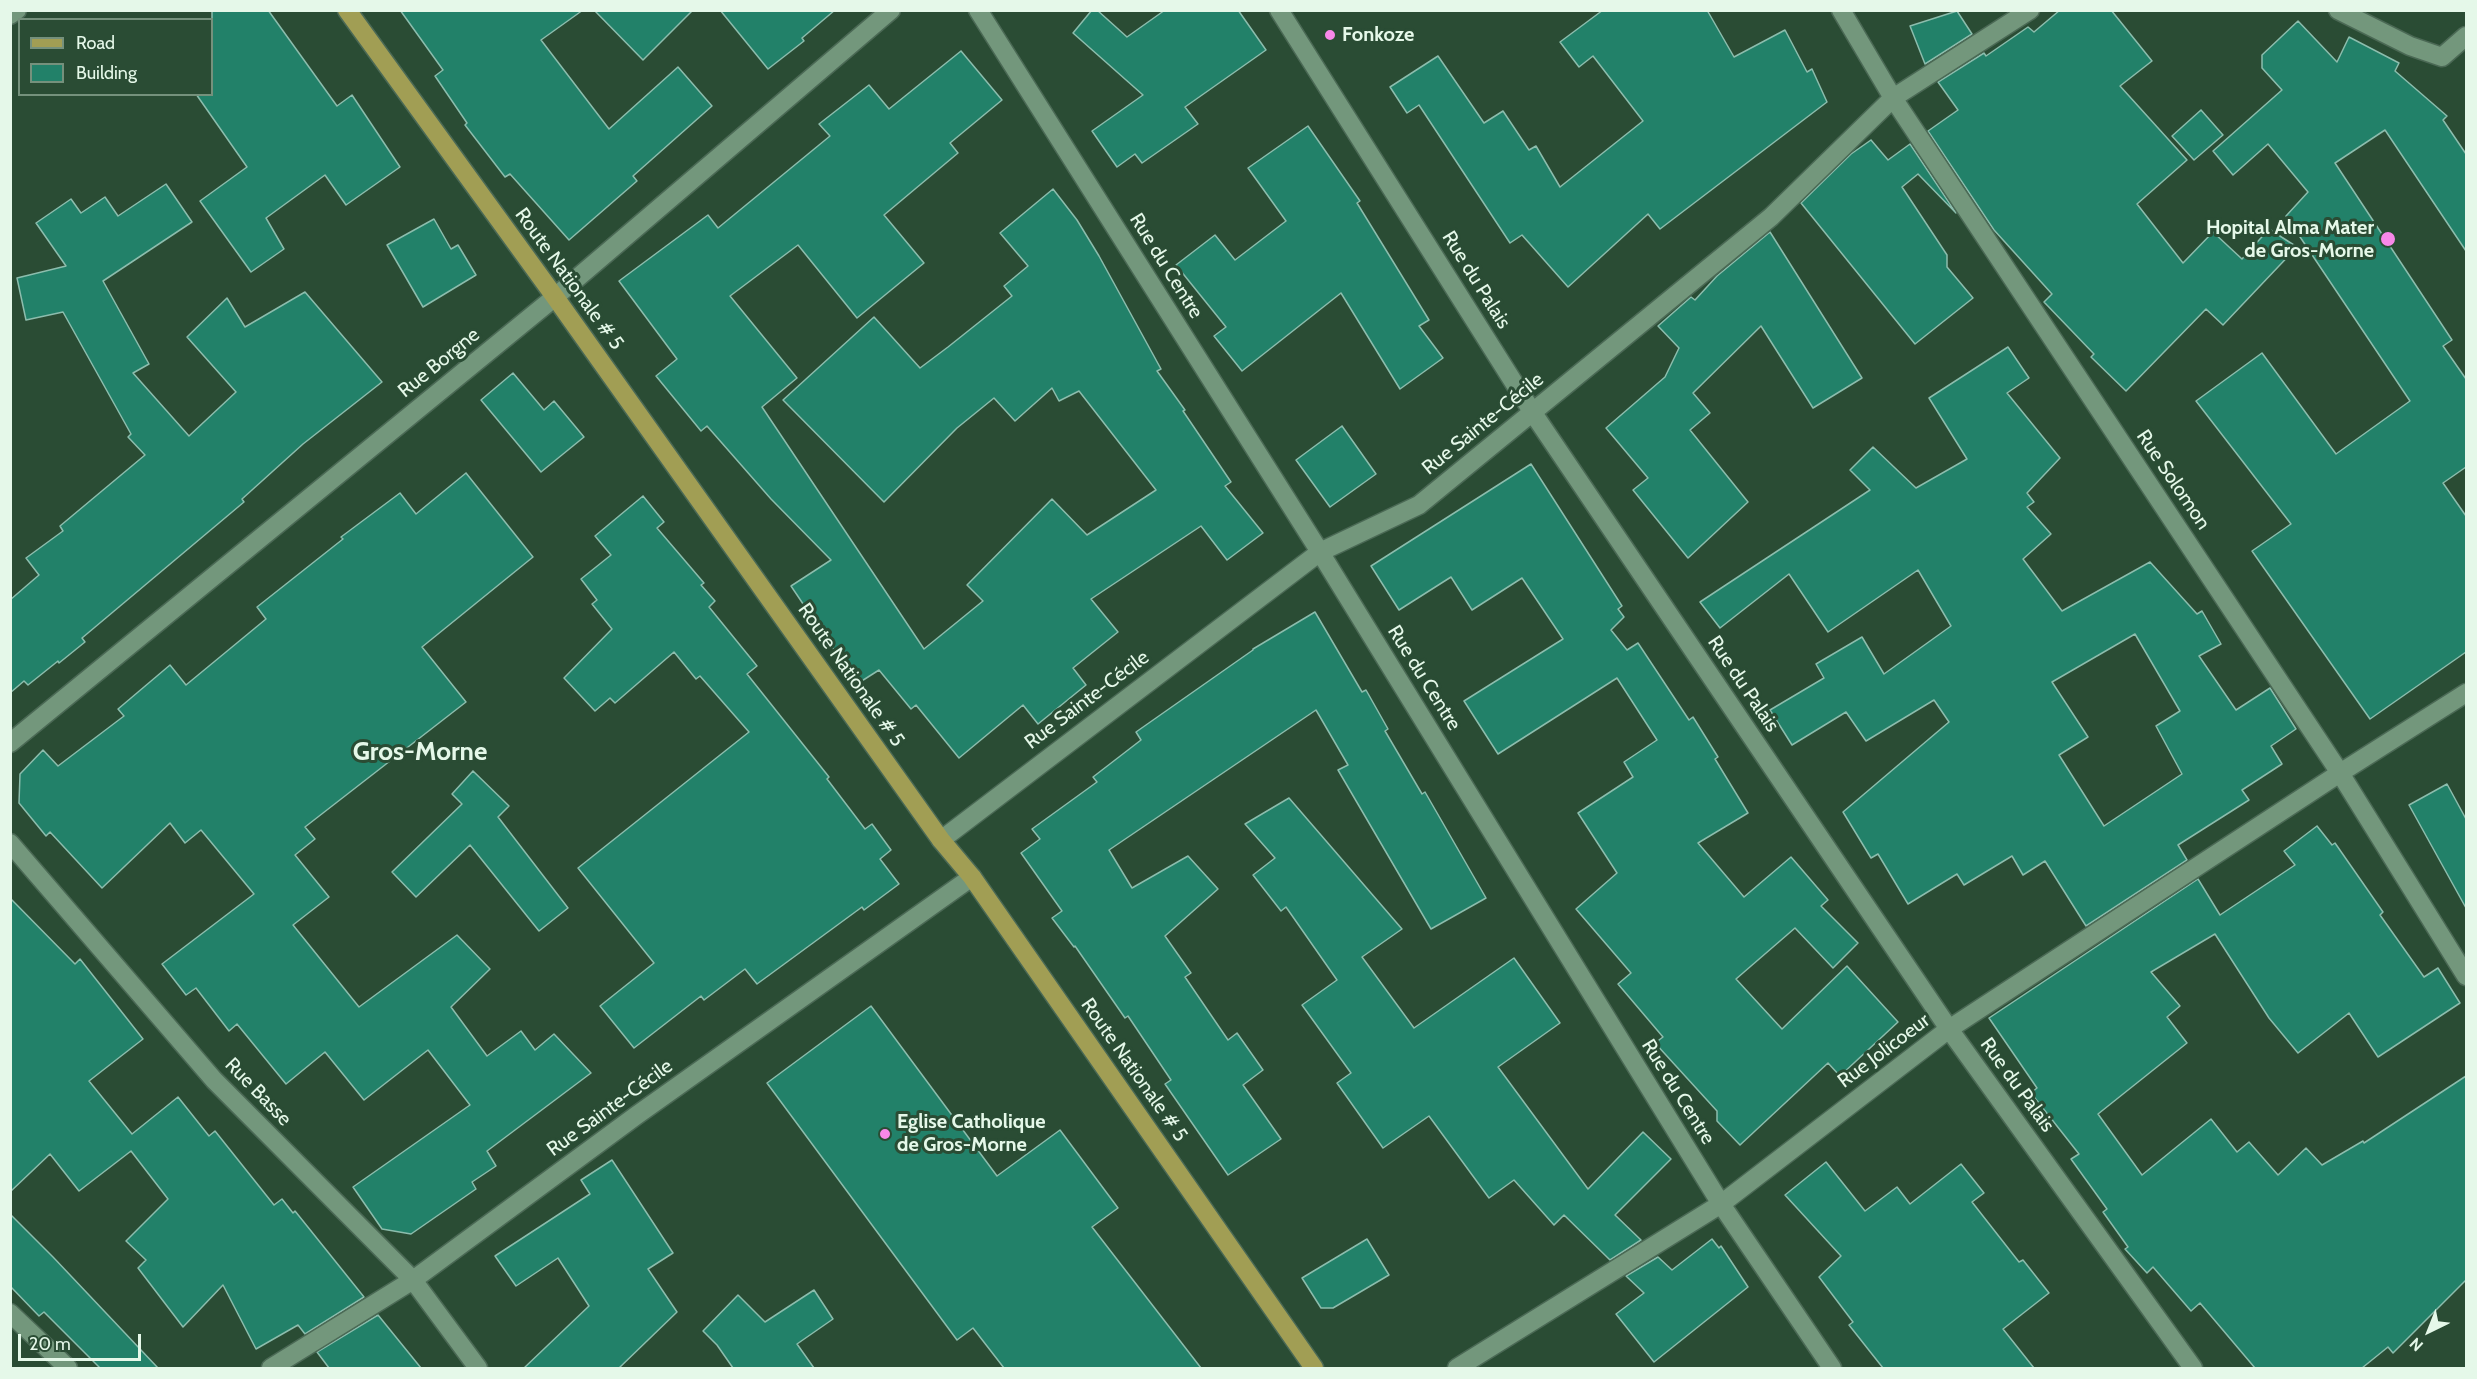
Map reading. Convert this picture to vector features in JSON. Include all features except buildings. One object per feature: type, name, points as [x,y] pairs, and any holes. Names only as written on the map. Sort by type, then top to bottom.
[{"type":"main road","name":"Route Nationale # 5","points":[[347,10],[555,297],[941,840],[972,877],[1314,1368]]},
{"type":"street","points":[[10,15],[17,10]]},
{"type":"street","name":"Rue Borgne","points":[[10,742],[555,297],[891,10]]},
{"type":"street","name":"Rue du Centre","points":[[978,10],[1320,552],[1720,1204],[1832,1368]]},
{"type":"street","name":"Rue du Palais","points":[[1279,10],[1533,413],[1949,1029],[2193,1368]]},
{"type":"street","name":"Rue Solomon","points":[[1841,10],[1893,98],[2340,773],[2466,976]]},
{"type":"street","name":"Rue Sainte-Cécile","points":[[941,840],[1320,552],[1419,505],[1771,217],[1893,98],[2030,10]]},
{"type":"street","points":[[2338,10],[2410,46],[2442,57],[2466,36]]},
{"type":"street","name":"Rue Jolicoeur","points":[[1457,1368],[1720,1204],[1949,1029],[2466,693]]},
{"type":"street","name":"Rue Basse","points":[[10,843],[214,1080],[413,1280],[478,1368]]},
{"type":"street","name":"Rue Sainte-Cécile","points":[[271,1368],[413,1280],[637,1115],[972,877]]},
{"type":"street","points":[[10,1313],[68,1368]]},
{"type":"place","name":"Fonkoze","points":[[1330,35]]},
{"type":"place","name":"Hopital Alma Mater de Gros-Morne","points":[[2388,239]]},
{"type":"place","name":"Eglise Catholique de Gros-Morne","points":[[885,1134]]},
{"type":"district","name":"Gros-Morne","points":[[420,752]]}]
